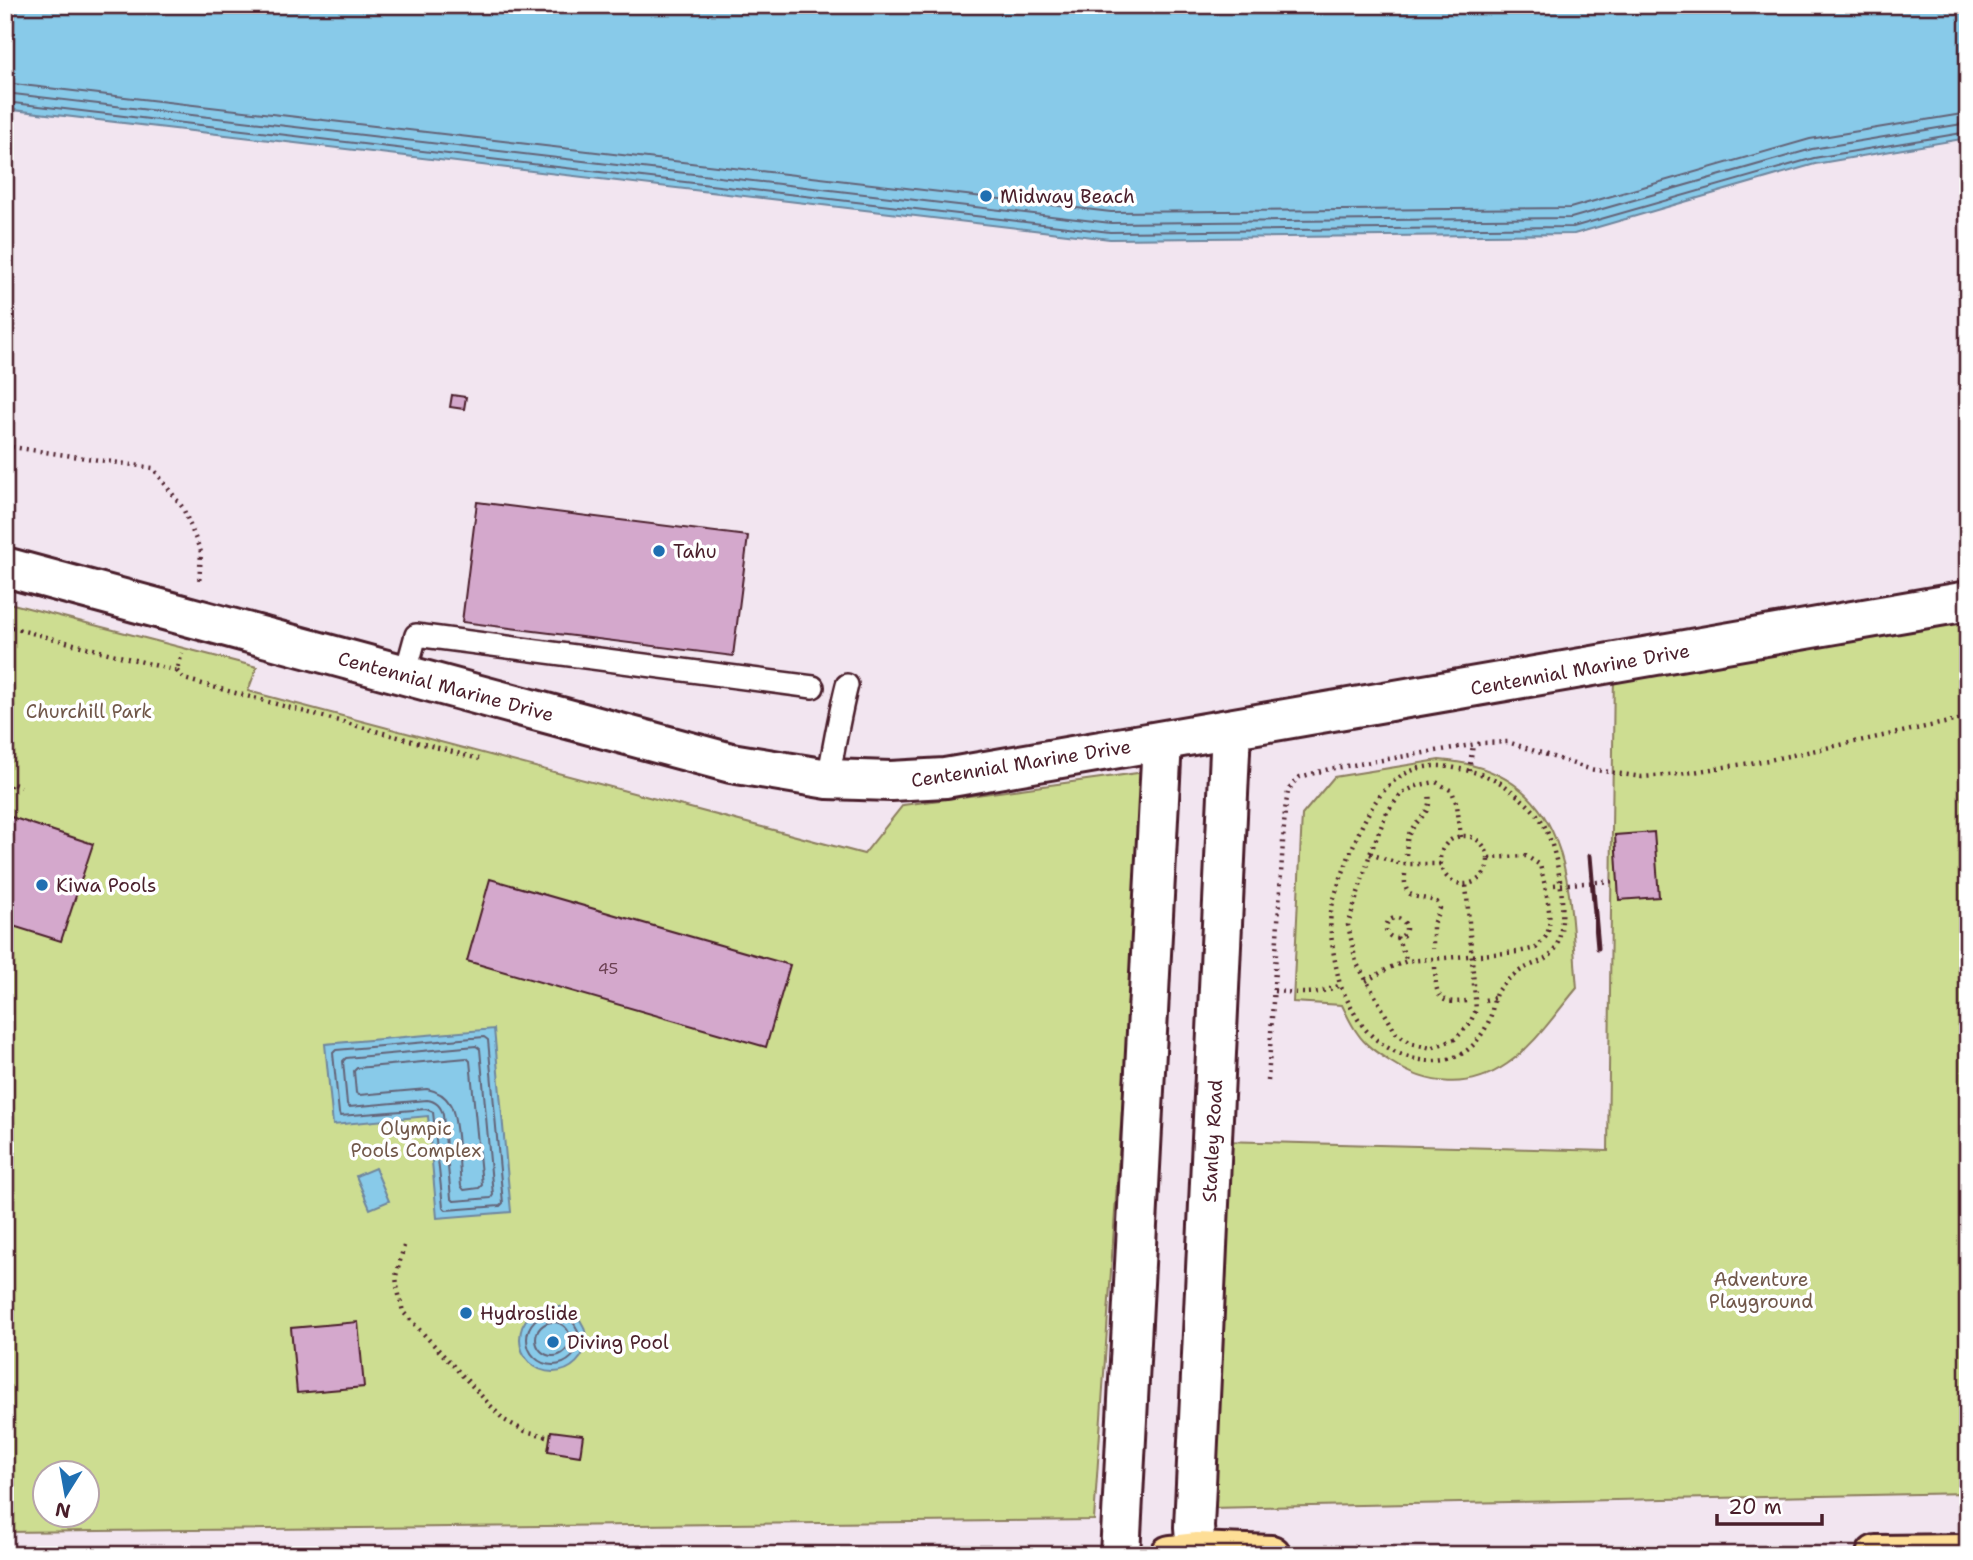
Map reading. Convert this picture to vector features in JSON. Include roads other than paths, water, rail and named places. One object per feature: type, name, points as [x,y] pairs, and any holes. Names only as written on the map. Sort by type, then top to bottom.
[{"type":"highway","points":[[1183,1553],[1271,1555]]},
{"type":"highway","points":[[1876,1555],[1968,1554]]},
{"type":"street","name":"Centennial Marine Drive","points":[[5,567],[731,763],[828,779],[891,782],[945,778],[1231,730],[1968,601]]},
{"type":"street","name":"Stanley Road","points":[[1183,1553],[1195,1513],[1231,730]]},
{"type":"street","points":[[1120,1555],[1162,741]]},
{"type":"lane","points":[[405,675],[416,635],[813,687]]},
{"type":"lane","points":[[828,779],[840,711],[848,685]]},
{"type":"water","points":[[5,5],[1968,5],[1968,138],[1815,164],[1574,234],[1110,239],[5,109]]},
{"type":"water","points":[[494,1029],[511,1212],[437,1218],[428,1116],[333,1125],[325,1044]]},
{"type":"water","points":[[375,1168],[389,1201],[370,1209],[356,1176]]},
{"type":"water","name":"Diving Pool","points":[[553,1306],[566,1309],[576,1316],[583,1326],[586,1339],[583,1352],[576,1362],[566,1369],[553,1372],[540,1369],[530,1362],[523,1352],[520,1339],[523,1326],[530,1316],[540,1309]]},
{"type":"railway","points":[[1590,856],[1598,948]]},
{"type":"place","name":"Midway Beach","points":[[986,196]]},
{"type":"place","name":"Tahu","points":[[659,551]]},
{"type":"place","name":"Kiwa Pools","points":[[42,885]]},
{"type":"place","name":"Hydroslide","points":[[466,1313]]},
{"type":"place","name":"Diving Pool","points":[[553,1342]]},
{"type":"park label","name":"Churchill Park","points":[[89,711]]},
{"type":"park label","name":"Olympic Pools Complex","points":[[416,1139]]},
{"type":"park label","name":"Adventure Playground","points":[[1761,1290]]}]
